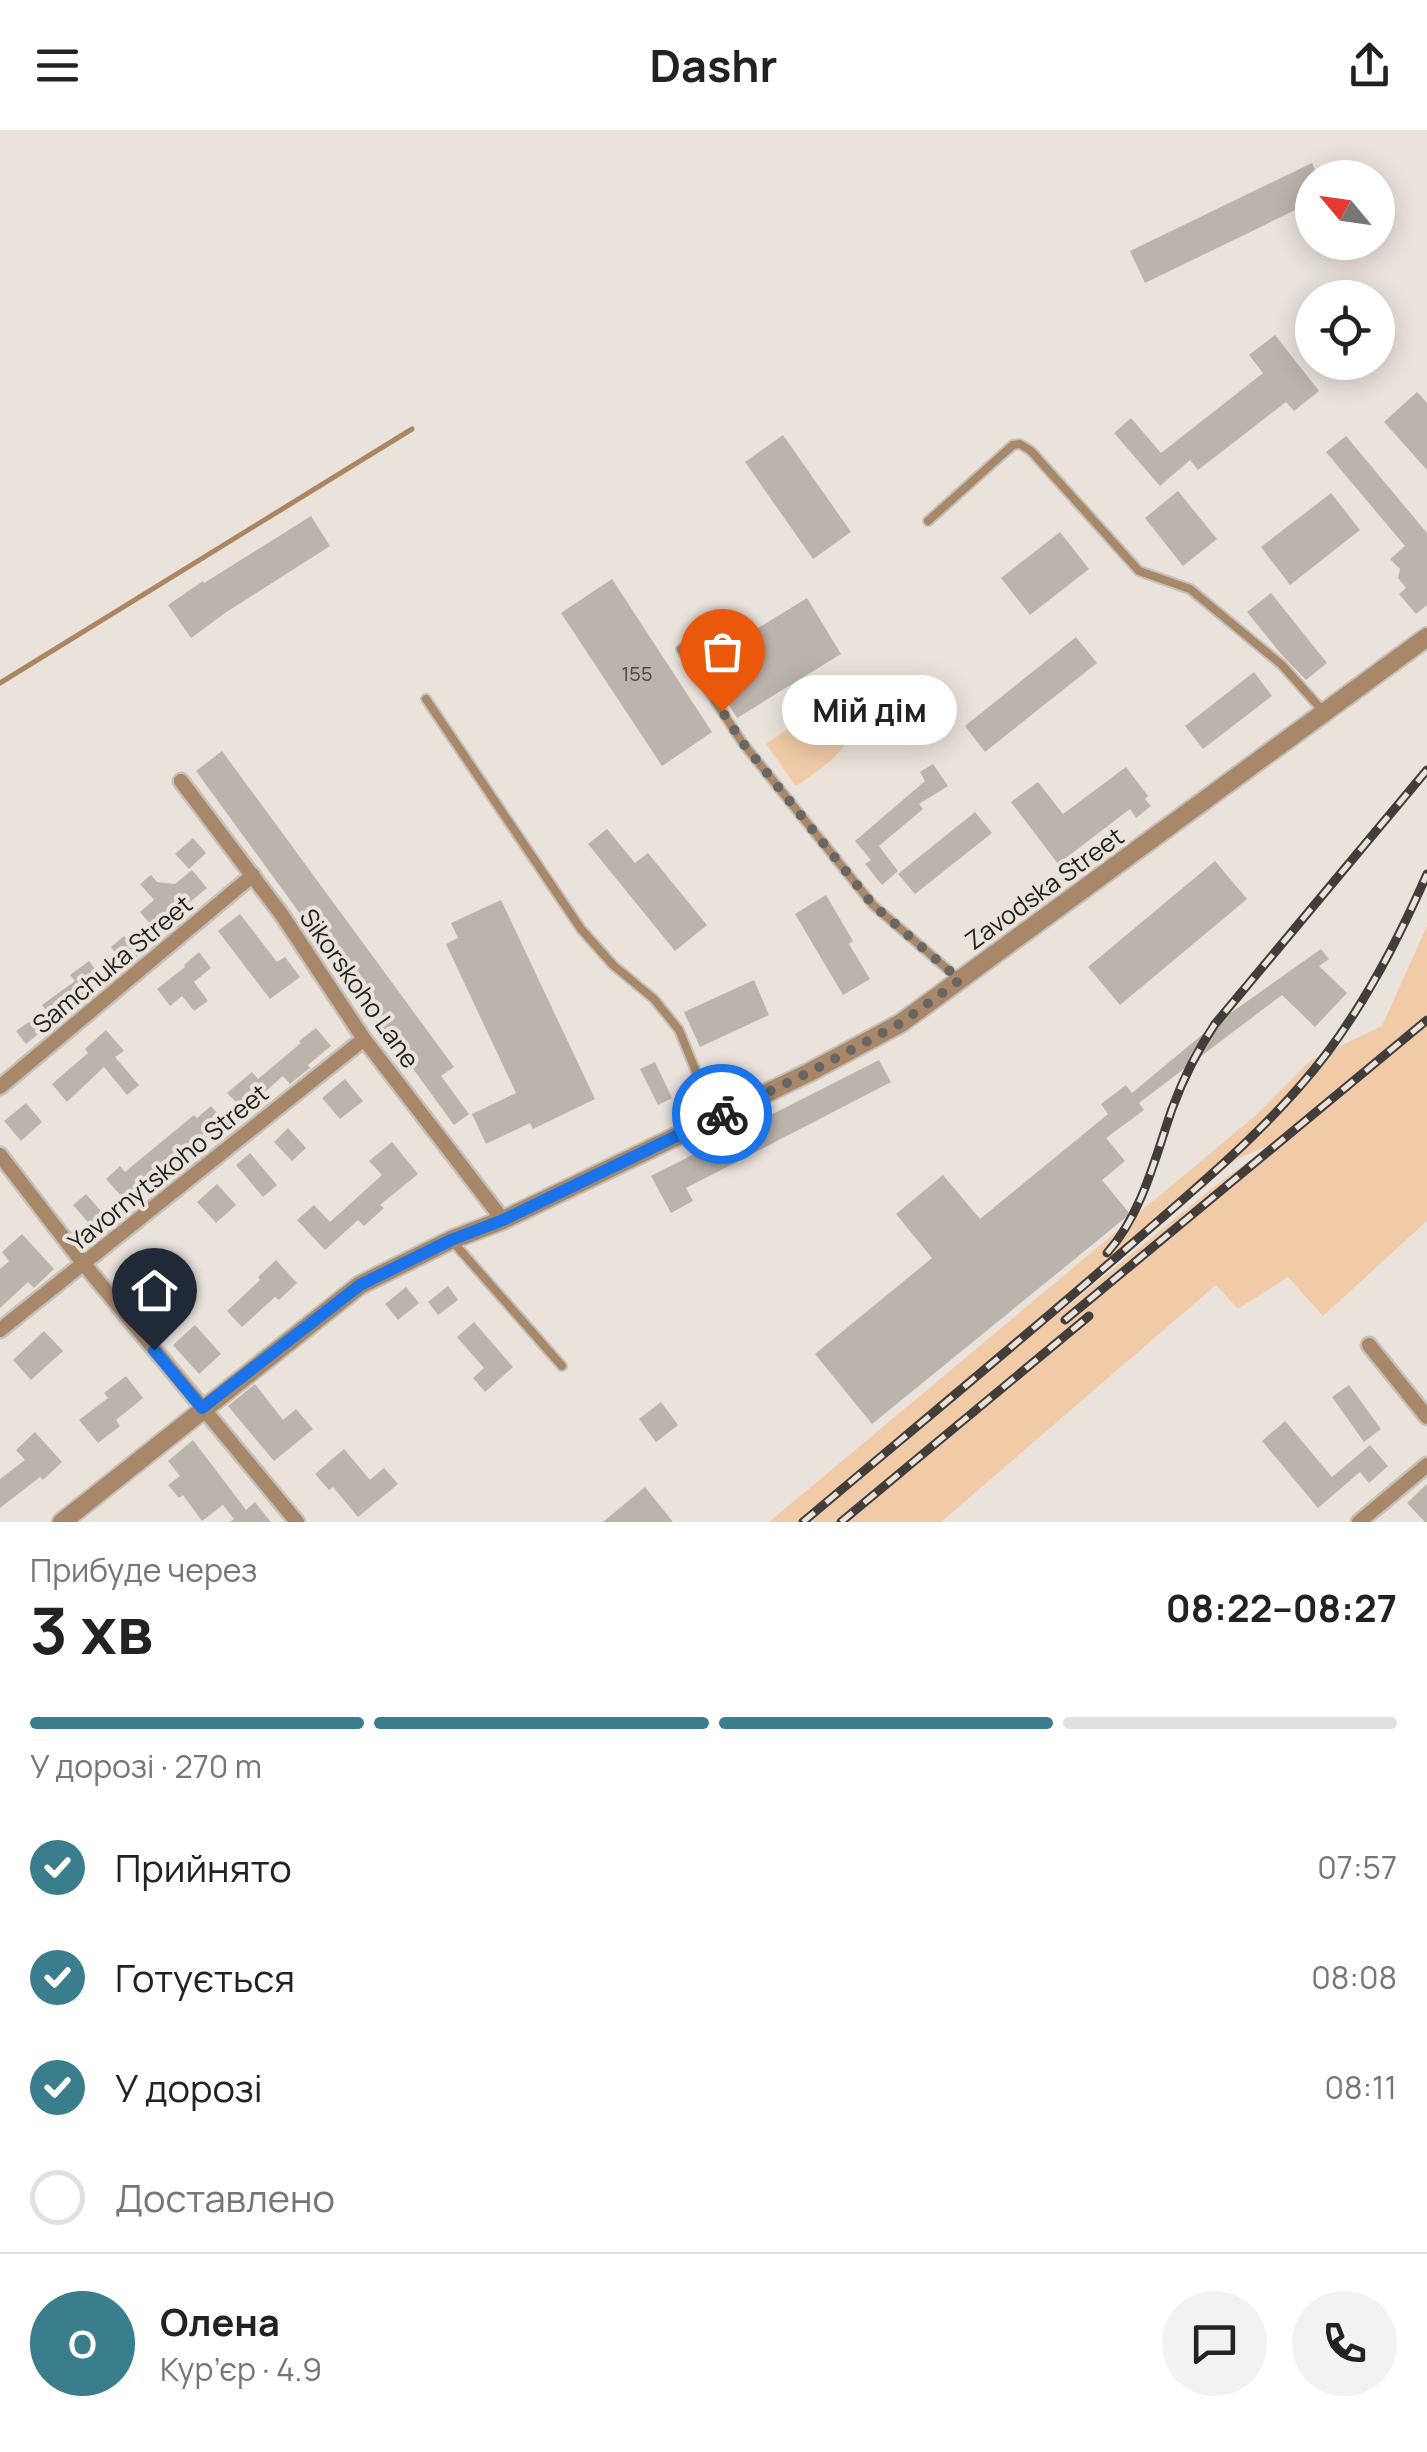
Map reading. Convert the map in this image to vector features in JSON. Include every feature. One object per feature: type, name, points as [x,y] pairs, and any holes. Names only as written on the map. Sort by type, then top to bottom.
[{"type":"street","name":"Zavodska Street","points":[[62,1522],[360,1285],[810,1072],[901,1023],[1427,637]]},
{"type":"street","name":"Sikorskoho Lane","points":[[181,781],[253,875],[364,1039],[503,1220]]},
{"type":"street","name":"Samchuka Street","points":[[0,1087],[253,875]]},
{"type":"street","name":"Yavornytskoho Street","points":[[0,1330],[364,1039]]},
{"type":"street","points":[[0,1155],[83,1264],[297,1522]]},
{"type":"street","points":[[1369,1345],[1427,1417]]},
{"type":"street","points":[[1359,1522],[1427,1465]]},
{"type":"lane","points":[[928,521],[1020,444],[1139,571],[1190,588],[1282,665],[1325,714]]},
{"type":"lane","points":[[682,648],[742,742],[873,905],[960,980]]},
{"type":"lane","points":[[426,700],[581,929],[612,965],[654,999],[679,1030],[715,1118]]},
{"type":"lane","points":[[451,1240],[562,1366]]},
{"type":"shaded area","points":[[823,711],[842,720],[850,734],[834,757],[796,786],[766,744],[811,713]]},
{"type":"shaded area","points":[[1427,926],[1427,1221],[1323,1316],[1288,1277],[1238,1309],[1216,1285],[941,1522],[769,1522],[1256,1115],[1311,1060],[1382,1026]],"holes":[[[1281,1140],[1225,1178],[859,1475],[1237,1159]]]},
{"type":"building","points":[[1295,171],[1295,210],[1145,283],[1130,251]]},
{"type":"building","points":[[1275,335],[1295,360],[1295,380],[1310,380],[1319,391],[1294,411],[1286,402],[1198,470],[1190,460],[1160,486],[1114,433],[1131,418],[1161,453],[1263,373],[1249,355]]},
{"type":"building","points":[[1417,392],[1427,403],[1427,470],[1384,422]]},
{"type":"building","points":[[783,435],[851,532],[813,559],[745,462]]},
{"type":"building","points":[[1346,436],[1427,533],[1427,605],[1416,614],[1399,594],[1406,588],[1398,578],[1400,569],[1390,559],[1405,546],[1326,452]]},
{"type":"building","points":[[1178,491],[1217,539],[1183,566],[1145,518]]},
{"type":"building","points":[[1331,493],[1360,530],[1290,585],[1261,547]]},
{"type":"building","points":[[311,516],[330,546],[191,638],[168,605]]},
{"type":"building","points":[[1060,532],[1089,569],[1030,615],[1001,578]]},
{"type":"building","points":[[612,579],[712,732],[662,766],[561,613]]},
{"type":"building","points":[[1271,593],[1327,663],[1306,680],[1247,612]]},
{"type":"building","points":[[807,598],[841,654],[737,718],[703,662]]},
{"type":"building","points":[[1076,637],[1097,663],[985,752],[965,726]]},
{"type":"building","points":[[1254,672],[1272,696],[1203,749],[1185,726]]},
{"type":"building","points":[[872,678],[899,716],[873,734],[846,696]]},
{"type":"building","points":[[222,751],[454,1067],[441,1076],[469,1114],[454,1125],[196,771]]},
{"type":"building","points":[[933,764],[948,786],[919,804],[923,809],[879,846],[898,871],[882,885],[865,864],[871,860],[855,841],[925,781],[920,772]]},
{"type":"building","points":[[1126,767],[1151,806],[1136,818],[1130,809],[1058,864],[1011,802],[1038,782],[1063,814]]},
{"type":"building","points":[[975,812],[992,833],[915,894],[898,874]]},
{"type":"building","points":[[607,829],[635,863],[648,853],[707,925],[675,951],[588,844]]},
{"type":"building","points":[[193,838],[206,853],[189,869],[175,854]]},
{"type":"building","points":[[1215,861],[1247,899],[1120,1005],[1088,967]]},
{"type":"building","points":[[192,870],[207,888],[158,933],[140,912],[154,900],[140,884],[151,875],[157,882],[175,884]]},
{"type":"building","points":[[826,895],[870,979],[843,995],[795,914]]},
{"type":"building","points":[[501,900],[595,1099],[533,1129],[530,1123],[486,1144],[472,1114],[516,1093],[446,944],[458,938],[451,923]]},
{"type":"building","points":[[240,914],[277,962],[285,957],[300,977],[270,999],[218,931]]},
{"type":"building","points":[[124,936],[140,954],[127,966],[111,947]]},
{"type":"building","points":[[1321,949],[1329,959],[1319,966],[1347,993],[1315,1027],[1282,995],[1139,1103],[1144,1110],[1106,1138],[1125,1161],[1102,1180],[1130,1214],[872,1424],[815,1354],[932,1258],[896,1214],[943,1175],[980,1219],[1108,1114],[1101,1104],[1126,1085],[1132,1093],[1215,1024]]},
{"type":"building","points":[[199,952],[211,968],[194,982],[208,1001],[194,1011],[182,996],[170,1006],[157,989]]},
{"type":"building","points":[[89,961],[107,984],[26,1044],[16,1031],[46,1010],[42,1005],[75,981],[70,975]]},
{"type":"building","points":[[754,980],[769,1015],[700,1047],[684,1012]]},
{"type":"building","points":[[316,1028],[331,1046],[290,1084],[283,1076],[244,1110],[227,1093],[252,1072],[258,1079]]},
{"type":"building","points":[[106,1030],[124,1051],[115,1057],[139,1085],[127,1095],[104,1067],[67,1102],[52,1084],[88,1053],[85,1049]]},
{"type":"building","points":[[879,1060],[891,1082],[686,1188],[693,1201],[671,1213],[651,1176]]},
{"type":"building","points":[[655,1062],[672,1098],[658,1105],[640,1069]]},
{"type":"building","points":[[345,1079],[363,1101],[340,1119],[322,1098]]},
{"type":"building","points":[[26,1103],[42,1122],[21,1141],[4,1121]]},
{"type":"building","points":[[211,1106],[227,1124],[191,1159],[188,1155],[157,1180],[152,1174],[124,1199],[106,1179],[120,1166],[125,1172],[194,1115],[197,1118]]},
{"type":"building","points":[[288,1128],[306,1148],[292,1161],[274,1142]]},
{"type":"building","points":[[392,1142],[418,1174],[380,1205],[384,1208],[364,1226],[358,1220],[325,1250],[297,1220],[314,1205],[330,1222],[382,1175],[369,1161]]},
{"type":"building","points":[[250,1153],[277,1185],[263,1197],[236,1165]]},
{"type":"building","points":[[217,1184],[236,1205],[216,1223],[197,1202]]},
{"type":"building","points":[[86,1194],[108,1219],[95,1230],[73,1205]]},
{"type":"building","points":[[22,1234],[54,1269],[34,1288],[28,1282],[0,1308],[0,1269],[9,1261],[2,1252]]},
{"type":"building","points":[[137,1251],[155,1271],[137,1287],[121,1265]]},
{"type":"building","points":[[276,1260],[297,1283],[242,1327],[227,1311]]},
{"type":"building","points":[[448,1286],[458,1300],[438,1315],[428,1302]]},
{"type":"building","points":[[406,1287],[419,1303],[398,1320],[385,1304]]},
{"type":"building","points":[[474,1322],[513,1367],[485,1392],[473,1378],[484,1368],[457,1337]]},
{"type":"building","points":[[195,1325],[221,1354],[199,1374],[173,1345]]},
{"type":"building","points":[[44,1331],[63,1351],[31,1380],[13,1360]]},
{"type":"building","points":[[126,1376],[143,1398],[116,1420],[120,1426],[98,1443],[79,1420],[108,1398],[104,1393]]},
{"type":"building","points":[[255,1384],[283,1420],[296,1409],[313,1429],[274,1461],[228,1406]]},
{"type":"building","points":[[1349,1385],[1381,1429],[1364,1442],[1332,1397]]},
{"type":"building","points":[[661,1402],[678,1425],[656,1442],[639,1419]]},
{"type":"building","points":[[1285,1421],[1332,1477],[1370,1445],[1388,1466],[1369,1483],[1360,1472],[1318,1508],[1262,1441]]},
{"type":"building","points":[[35,1432],[62,1462],[43,1480],[40,1477],[0,1508],[0,1479],[25,1460],[16,1450]]},
{"type":"building","points":[[193,1440],[246,1510],[255,1502],[271,1522],[230,1522],[234,1519],[223,1505],[202,1521],[183,1495],[179,1498],[168,1485],[180,1476],[168,1461]]},
{"type":"building","points":[[344,1449],[370,1480],[384,1468],[398,1484],[358,1517],[333,1487],[329,1490],[315,1474]]},
{"type":"building","points":[[1427,1484],[1427,1522],[1425,1522],[1407,1503]]},
{"type":"building","points":[[645,1487],[673,1522],[603,1522]]},
{"type":"waterway","points":[[0,683],[412,429]]},
{"type":"railway","points":[[1107,1253],[1130,1221],[1181,1087],[1215,1024],[1427,770]]},
{"type":"railway","points":[[803,1522],[1180,1202],[1282,1106],[1327,1053],[1370,989],[1427,874]]},
{"type":"railway","points":[[1065,1320],[1427,1020]]},
{"type":"railway","points":[[841,1522],[1089,1316]]},
{"type":"way so far","points":[[722,711],[742,742],[873,905],[960,980],[901,1023],[722,1114]]},
{"type":"place","name":"Мій дім","points":[[722,711]]},
{"type":"route","points":[[154,1350],[202,1408],[360,1285],[722,1114]]}]
